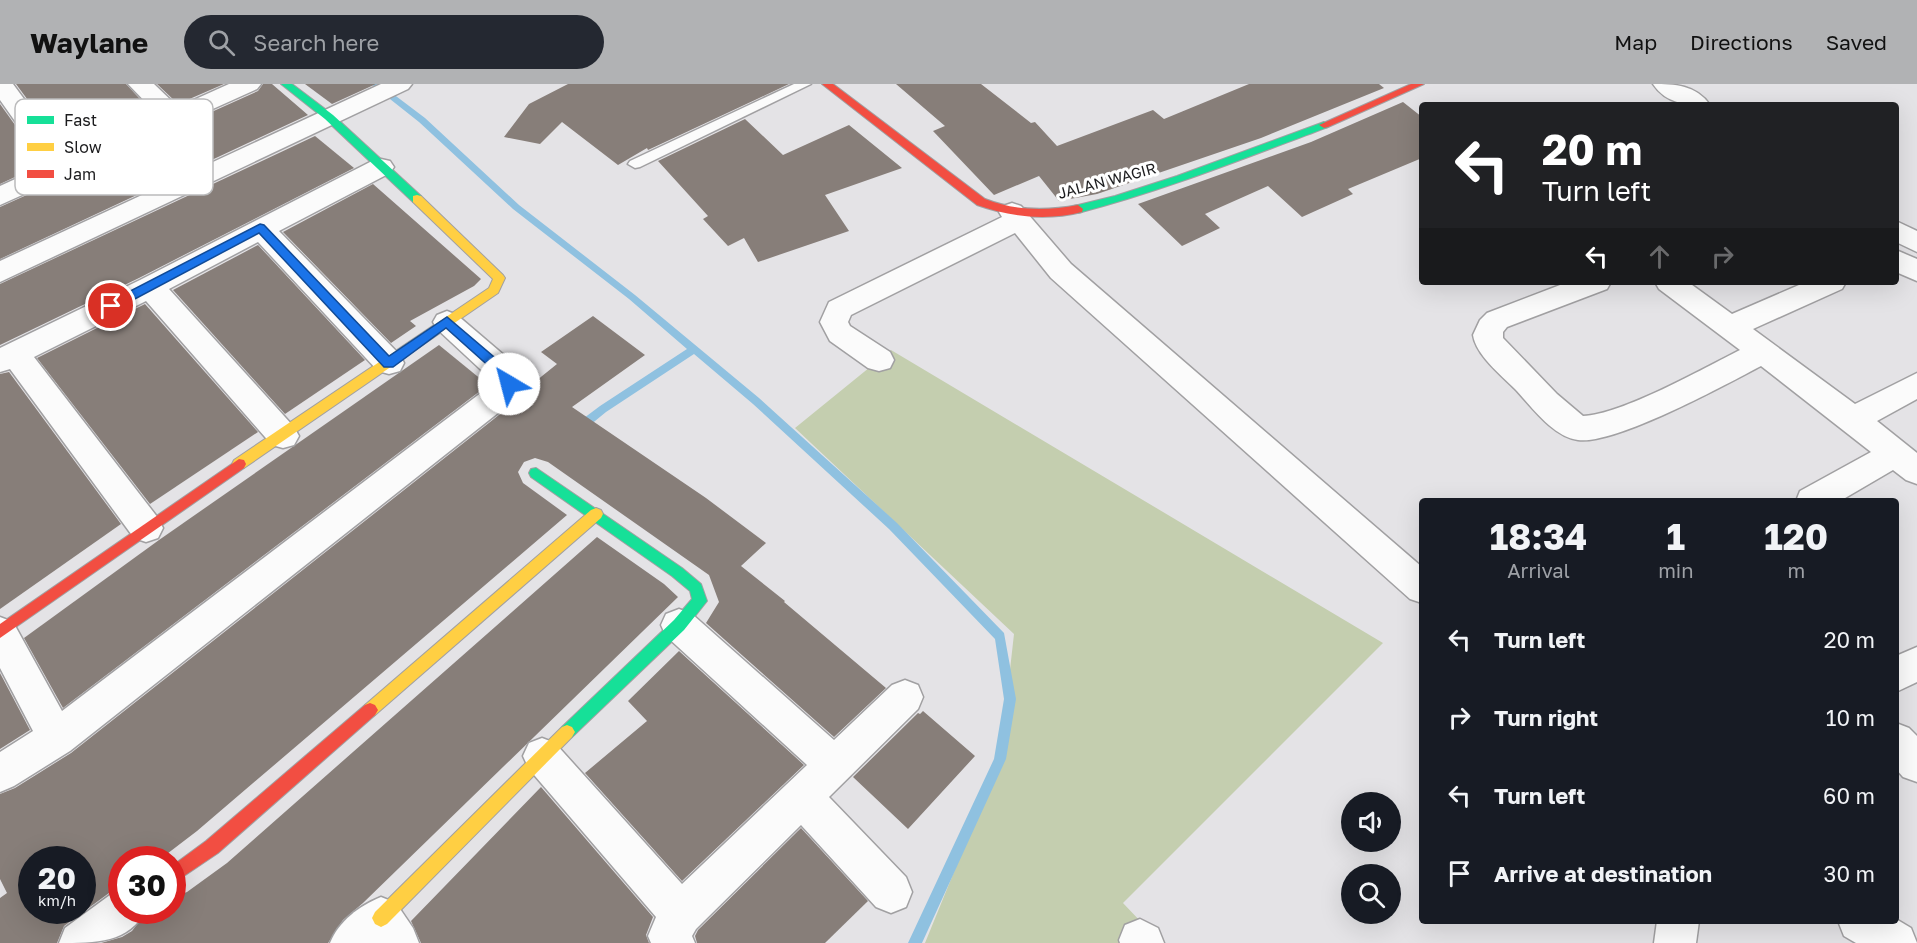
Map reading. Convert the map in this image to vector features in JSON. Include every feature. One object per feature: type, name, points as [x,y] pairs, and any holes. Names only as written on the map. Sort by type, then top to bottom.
[{"type":"street","points":[[1,84],[15,104]]},
{"type":"street","points":[[140,84],[155,99]]},
{"type":"street","points":[[213,100],[249,84]]},
{"type":"street","points":[[57,738],[0,633],[146,528],[494,291],[499,278],[329,117],[286,84]]},
{"type":"street","name":"JALAN WAGIR","points":[[828,84],[981,202],[1015,216],[1055,213],[1120,199],[1262,150],[1399,88],[1419,84]]},
{"type":"street","points":[[1665,84],[1693,102]]},
{"type":"street","points":[[213,172],[398,85]]},
{"type":"street","points":[[146,528],[7,357],[150,287],[381,167]]},
{"type":"street","points":[[0,196],[15,189]]},
{"type":"street","points":[[0,272],[163,195]]},
{"type":"street","points":[[879,360],[840,333],[834,322],[839,309],[1015,216],[1061,271],[1419,585]]},
{"type":"street","points":[[260,228],[389,363]]},
{"type":"street","points":[[1899,232],[1917,243]]},
{"type":"street","points":[[1899,262],[1917,271]]},
{"type":"street","points":[[1589,285],[1497,320],[1489,328],[1487,334],[1489,342],[1561,415],[1577,428],[1592,428],[1628,417],[1763,352]]},
{"type":"street","points":[[1673,285],[1853,419],[1906,462],[1819,498]]},
{"type":"street","points":[[1730,327],[1825,285]]},
{"type":"street","points":[[150,287],[283,436]]},
{"type":"street","points":[[0,773],[57,738],[501,394],[509,384],[508,376],[447,322]]},
{"type":"street","points":[[1853,419],[1917,385]]},
{"type":"street","points":[[377,935],[542,756],[679,625],[700,601],[696,588],[536,473]]},
{"type":"street","points":[[186,866],[213,847],[596,514]]},
{"type":"street","points":[[679,625],[836,765]]},
{"type":"street","points":[[1899,673],[1917,663]]},
{"type":"street","points":[[542,756],[678,928],[803,798],[905,697]]},
{"type":"street","points":[[1899,744],[1917,764]]},
{"type":"street","points":[[803,798],[891,892]]},
{"type":"street","points":[[80,943],[108,922]]},
{"type":"street","points":[[1675,943],[1678,924]]},
{"type":"street","points":[[1864,924],[1896,943]]},
{"type":"lane","points":[[635,164],[804,84]]},
{"type":"green space","points":[[891,350],[1383,643],[1123,903],[1161,943],[925,943],[1000,759],[1014,634],[795,428]]},
{"type":"building","points":[[16,84],[126,84],[140,99],[27,99]]},
{"type":"building","points":[[157,84],[224,84],[190,99],[173,99]]},
{"type":"building","points":[[263,84],[272,84],[308,115],[213,159],[213,111],[258,91]]},
{"type":"building","points":[[305,84],[376,84],[332,104]]},
{"type":"building","points":[[568,84],[789,84],[648,150],[647,148],[618,165],[562,122],[540,144],[504,137],[529,104]]},
{"type":"building","points":[[896,84],[981,84],[1031,123],[1035,122],[1057,146],[1153,110],[1164,119],[1249,84],[1379,84],[1384,88],[1261,138],[1097,194],[1059,201],[1039,176],[994,195],[933,131],[945,126]]},
{"type":"building","points":[[1403,102],[1419,115],[1419,159],[1348,189],[1353,194],[1302,217],[1268,186],[1205,214],[1220,228],[1182,246],[1138,204],[1311,142]]},
{"type":"building","points":[[0,104],[15,125],[15,177],[0,184]]},
{"type":"building","points":[[745,119],[783,155],[849,125],[902,168],[825,195],[849,231],[758,262],[744,238],[728,246],[703,219],[708,216],[658,161]]},
{"type":"building","points":[[315,136],[354,168],[139,278],[0,345],[0,284],[189,195],[213,195],[213,184]]},
{"type":"building","points":[[373,184],[481,279],[474,286],[410,321],[416,326],[391,343],[283,232]]},
{"type":"building","points":[[27,195],[137,195],[0,259],[0,207]]},
{"type":"building","points":[[258,245],[365,360],[285,414],[173,290]]},
{"type":"building","points":[[145,304],[258,432],[150,504],[37,358]]},
{"type":"building","points":[[593,316],[645,355],[572,407],[706,498],[766,543],[741,566],[886,688],[834,737],[706,623],[719,602],[709,575],[548,462],[535,458],[524,462],[518,472],[523,483],[567,515],[177,846],[108,846],[108,894],[96,903],[96,846],[18,846],[18,924],[67,924],[57,943],[0,943],[0,898],[7,893],[0,879],[0,794],[15,788],[71,753],[513,404],[521,393],[557,364],[541,352]]},
{"type":"building","points":[[439,345],[488,385],[63,708],[24,638],[159,540]]},
{"type":"building","points":[[9,372],[121,524],[0,609],[0,374]]},
{"type":"building","points":[[597,537],[664,584],[678,597],[343,920],[328,943],[101,943],[122,937],[132,931],[137,924],[186,924],[186,892],[227,863]]},
{"type":"building","points":[[679,651],[804,765],[682,881],[585,773],[647,721],[628,701]]},
{"type":"building","points":[[0,673],[30,730],[0,749]]},
{"type":"building","points":[[923,711],[975,756],[908,829],[853,777],[918,713]]},
{"type":"building","points":[[541,787],[653,917],[646,935],[649,943],[421,943],[411,921]]},
{"type":"building","points":[[801,828],[868,901],[825,943],[697,943],[695,936],[698,930]]},
{"type":"waterway","points":[[375,84],[422,120],[516,207],[632,297],[694,349]]},
{"type":"waterway","points":[[580,427],[603,409],[694,349]]},
{"type":"waterway","points":[[694,349],[756,401],[893,526],[1000,637],[1010,699],[1000,759],[915,943]]},
{"type":"traffic: fast","points":[[286,84],[329,117],[417,199]]},
{"type":"traffic: fast","points":[[1078,209],[1118,199],[1181,178],[1324,125]]},
{"type":"traffic: fast","points":[[536,473],[677,572],[696,588],[700,601],[679,625],[567,732]]},
{"type":"traffic: slow","points":[[239,464],[494,290],[499,278],[417,199]]},
{"type":"traffic: slow","points":[[370,710],[596,514]]},
{"type":"traffic: slow","points":[[381,918],[567,732]]},
{"type":"traffic: jam","points":[[827,84],[981,202],[1005,210],[1029,213],[1053,213],[1078,209]]},
{"type":"traffic: jam","points":[[1324,125],[1419,84]]},
{"type":"traffic: jam","points":[[0,632],[239,464]]},
{"type":"traffic: jam","points":[[186,866],[212,847],[370,710]]},
{"type":"route","points":[[111,306],[260,228],[389,363],[447,322],[508,376],[509,384]]}]
